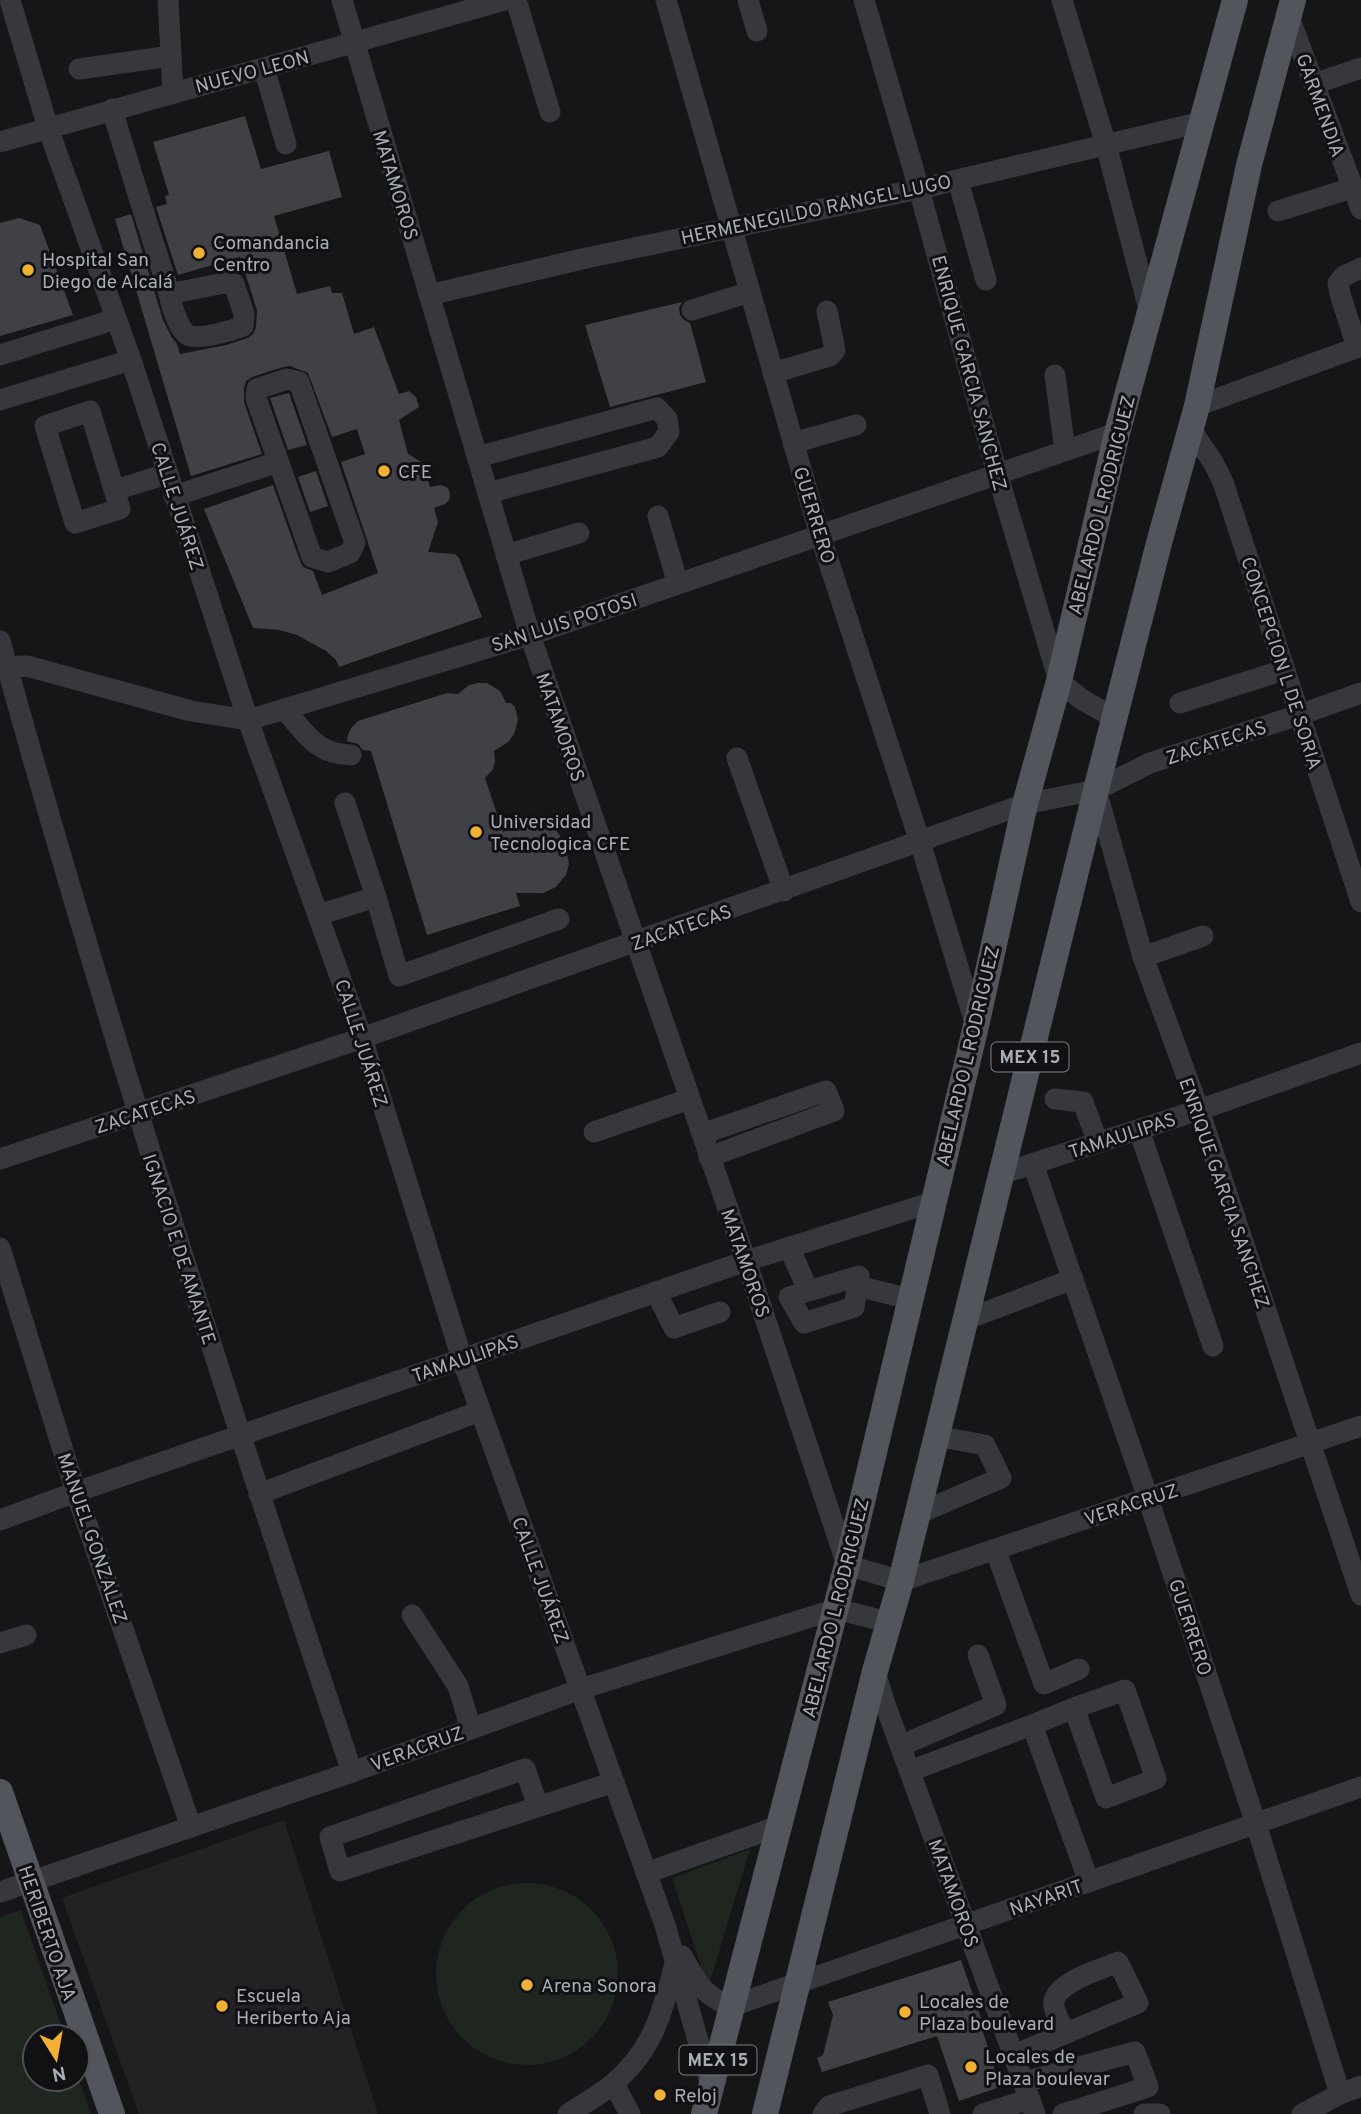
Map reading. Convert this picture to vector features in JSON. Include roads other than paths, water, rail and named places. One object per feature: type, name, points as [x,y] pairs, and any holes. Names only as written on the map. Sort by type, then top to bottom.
[{"type":"main road","name":"ABELARDO L RODRIGUEZ","points":[[704,2114],[847,1565],[976,1026],[1025,804],[1059,681],[1117,433],[1235,0]]},
{"type":"main road","name":"MEX 15","points":[[765,2114],[875,1671],[901,1581],[1096,790],[1194,418],[1248,165],[1288,6]]},
{"type":"main road","name":"HERIBERTO AJA","points":[[0,1792],[112,2114]]},
{"type":"street","name":"CALLE JUÁREZ","points":[[9,0],[48,128],[131,360],[248,720],[362,1038],[462,1359],[665,1926],[711,2086]]},
{"type":"street","points":[[168,0],[173,92]]},
{"type":"street","name":"MATAMOROS","points":[[342,0],[530,635],[746,1261],[847,1565]]},
{"type":"street","name":"NUEVO LEON","points":[[0,142],[505,0]]},
{"type":"street","points":[[516,0],[550,112]]},
{"type":"street","name":"GUERRERO","points":[[666,0],[820,535],[920,842],[976,1026]]},
{"type":"street","points":[[748,0],[757,31]]},
{"type":"street","name":"ENRIQUE GARCIA SANCHEZ","points":[[864,0],[997,473],[1059,681]]},
{"type":"street","points":[[1062,0],[1106,145],[1150,313]]},
{"type":"street","name":"GARMENDIA","points":[[1288,6],[1361,209]]},
{"type":"street","points":[[79,69],[171,56]]},
{"type":"street","points":[[264,68],[286,144]]},
{"type":"street","points":[[1314,84],[1361,68]]},
{"type":"street","points":[[112,110],[169,294]]},
{"type":"street","name":"HERMENEGILDO RANGEL LUGO","points":[[429,295],[731,227],[919,189],[1202,122]]},
{"type":"street","points":[[958,180],[986,280]]},
{"type":"street","points":[[1278,211],[1352,188]]},
{"type":"street","points":[[1194,418],[1359,346],[1338,283],[1344,276],[1361,268]]},
{"type":"street","points":[[692,310],[750,292]]},
{"type":"street","points":[[773,373],[830,356],[835,350],[827,311]]},
{"type":"street","points":[[0,355],[116,319]]},
{"type":"street","points":[[0,400],[131,360]]},
{"type":"street","points":[[1055,375],[1065,451]]},
{"type":"street","points":[[287,379],[299,382],[355,542],[350,553],[328,562],[312,557],[278,462],[256,398],[257,389],[287,379]]},
{"type":"street","points":[[477,457],[657,408],[667,419],[669,432],[658,447],[488,494]]},
{"type":"street","points":[[90,411],[115,490],[120,509],[75,523],[45,426],[90,411]]},
{"type":"street","name":"CONCEPCION L DE SORIA","points":[[1194,418],[1223,482],[1361,902]]},
{"type":"street","points":[[793,443],[856,425]]},
{"type":"street","name":"SAN LUIS POTOSI","points":[[3,666],[27,666],[191,711],[248,720],[530,635],[1117,433]]},
{"type":"street","points":[[174,496],[278,462]]},
{"type":"street","points":[[115,490],[167,474]]},
{"type":"street","points":[[658,516],[678,584]]},
{"type":"street","points":[[506,555],[579,533]]},
{"type":"street","name":"IGNACIO E DE AMANTE","points":[[0,641],[3,666],[138,1114],[259,1494],[352,1772]]},
{"type":"street","points":[[1180,703],[1284,670]]},
{"type":"street","points":[[1059,681],[1080,699],[1115,718]]},
{"type":"street","name":"ZACATECAS","points":[[0,1159],[362,1038],[1025,804],[1096,790],[1150,763],[1361,693]]},
{"type":"street","points":[[284,709],[320,748],[339,755],[351,755]]},
{"type":"street","points":[[737,758],[784,891]]},
{"type":"street","name":"ENRIQUE GARCIA SANCHEZ","points":[[1096,790],[1143,957],[1199,1110],[1361,1595]]},
{"type":"street","points":[[345,803],[399,976],[559,919]]},
{"type":"street","points":[[318,915],[376,897]]},
{"type":"street","points":[[1143,957],[1203,936]]},
{"type":"street","name":"TAMAULIPAS","points":[[1001,1174],[1199,1110],[1361,1053]]},
{"type":"street","points":[[702,1134],[827,1091],[834,1111],[709,1157]]},
{"type":"street","points":[[594,1132],[689,1099]]},
{"type":"street","points":[[1055,1099],[1083,1102],[1098,1143]]},
{"type":"street","points":[[1139,1130],[1213,1346]]},
{"type":"street","name":"GUERRERO","points":[[1033,1164],[1149,1499],[1256,1824],[1340,2094]]},
{"type":"street","name":"TAMAULIPAS","points":[[0,1520],[746,1261],[933,1202]]},
{"type":"street","points":[[789,1247],[808,1290]]},
{"type":"street","name":"MANUEL GONZALEZ","points":[[0,1248],[76,1492],[191,1827]]},
{"type":"street","points":[[859,1276],[853,1307],[804,1323],[789,1297],[808,1290],[859,1276]]},
{"type":"street","points":[[965,1320],[1073,1279]]},
{"type":"street","points":[[857,1286],[910,1299]]},
{"type":"street","points":[[656,1292],[674,1328],[720,1312]]},
{"type":"street","points":[[259,1494],[480,1411]]},
{"type":"street","name":"VERACRUZ","points":[[901,1581],[1361,1426]]},
{"type":"street","points":[[917,1514],[1001,1478],[985,1445],[936,1436]]},
{"type":"street","points":[[995,1549],[1044,1684],[1079,1669]]},
{"type":"street","points":[[847,1565],[901,1581]]},
{"type":"street","points":[[836,1609],[888,1622]]},
{"type":"street","name":"VERACRUZ","points":[[0,1892],[352,1772],[581,1689],[836,1609]]},
{"type":"street","points":[[412,1615],[458,1686],[471,1729]]},
{"type":"street","points":[[0,1643],[26,1635]]},
{"type":"street","points":[[901,1746],[996,1705],[978,1655]]},
{"type":"street","name":"MATAMOROS","points":[[875,1671],[1030,2098]]},
{"type":"street","points":[[910,1771],[1074,1708],[1125,1690],[1156,1779],[1106,1798],[1074,1708]]},
{"type":"street","points":[[1032,1725],[1089,1882]]},
{"type":"street","points":[[538,1806],[525,1769],[330,1837],[340,1871],[614,1782]]},
{"type":"street","name":"NAYARIT","points":[[732,2006],[1361,1787]]},
{"type":"street","points":[[646,1872],[779,1826]]},
{"type":"street","points":[[665,1926],[706,1993],[715,2001],[732,2006]]},
{"type":"street","points":[[568,2114],[614,2084],[642,2053],[659,2021],[676,1962]]},
{"type":"street","points":[[1014,2055],[1065,2033]]},
{"type":"street","points":[[983,2114],[1030,2098],[1135,2052],[1148,2087],[1063,2114]]},
{"type":"street","points":[[823,2114],[829,2106],[928,2074],[940,2114]]},
{"type":"street","points":[[614,2084],[630,2114]]},
{"type":"street","points":[[1302,2114],[1361,2086]]},
{"type":"street","points":[[1144,2114],[1160,2114]]},
{"type":"place","name":"Comandancia Centro","points":[[199,253]]},
{"type":"place","name":"Hospital San Diego de Alcalá","points":[[28,270]]},
{"type":"place","name":"CFE","points":[[384,471]]},
{"type":"place","name":"Universidad Tecnologica CFE","points":[[476,832]]},
{"type":"place","name":"Arena Sonora","points":[[527,1985]]},
{"type":"place","name":"Escuela Heriberto Aja","points":[[222,2006]]},
{"type":"place","name":"Locales de Plaza boulevard","points":[[905,2012]]},
{"type":"place","name":"Locales de Plaza boulevar","points":[[971,2067]]},
{"type":"place","name":"Reloj","points":[[660,2095]]}]
